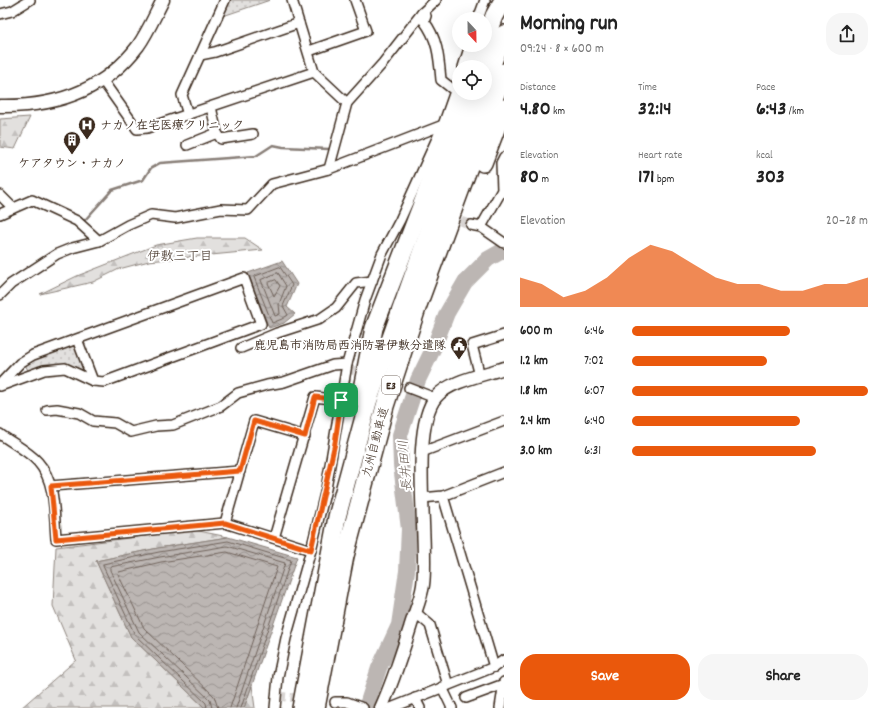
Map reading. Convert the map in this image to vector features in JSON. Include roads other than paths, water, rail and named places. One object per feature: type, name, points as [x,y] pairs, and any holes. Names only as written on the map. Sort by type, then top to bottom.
[{"type":"highway","points":[[492,21],[503,0]]},
{"type":"highway","points":[[492,64],[504,34]]},
{"type":"highway","name":"九州自動車道","points":[[316,708],[346,556],[368,464],[384,406],[416,312],[504,72]]},
{"type":"highway","points":[[337,517],[374,328],[457,100]]},
{"type":"highway","name":"九州自動車道","points":[[301,708],[337,517],[368,402],[444,189],[478,100]]},
{"type":"highway","points":[[368,464],[504,108]]},
{"type":"street","points":[[0,14],[16,9],[30,0]]},
{"type":"street","points":[[0,106],[25,106],[68,98],[102,81],[137,47],[162,0]]},
{"type":"street","points":[[188,115],[182,95],[225,0]]},
{"type":"street","points":[[292,0],[309,51],[314,72],[347,103]]},
{"type":"street","points":[[309,51],[366,31],[356,0]]},
{"type":"street","points":[[328,169],[347,103],[383,63],[422,13],[436,0]]},
{"type":"street","points":[[481,12],[485,0]]},
{"type":"street","points":[[422,13],[426,16],[424,21],[432,31],[438,48],[441,80],[452,87]]},
{"type":"street","points":[[200,55],[215,52],[299,23]]},
{"type":"street","points":[[102,81],[137,129],[147,128],[188,115],[314,72]]},
{"type":"street","points":[[275,708],[278,677],[286,638],[311,550],[335,443],[347,364],[372,281],[382,254],[411,201],[443,125],[456,100]]},
{"type":"street","points":[[211,107],[217,133],[221,139],[253,134]]},
{"type":"street","points":[[0,295],[11,284],[57,254],[72,248],[99,241],[128,225],[151,215],[175,218],[221,209],[248,210],[272,184],[328,169],[443,125]]},
{"type":"street","points":[[187,145],[217,133]]},
{"type":"street","points":[[481,227],[502,190],[501,163],[504,158]]},
{"type":"street","points":[[0,195],[13,208]]},
{"type":"street","points":[[0,214],[32,200],[77,221],[99,241]]},
{"type":"street","points":[[471,225],[481,227],[504,242]]},
{"type":"street","points":[[244,278],[261,324],[104,382],[93,381],[65,368],[44,370],[0,385],[20,363],[34,354],[244,278]]},
{"type":"street","points":[[241,348],[277,332],[320,319],[336,308],[356,283],[372,281]]},
{"type":"street","points":[[480,376],[472,345],[504,335]]},
{"type":"street","points":[[77,339],[93,381]]},
{"type":"street","points":[[47,410],[58,409],[79,413],[93,421],[115,423],[132,432],[156,426],[173,425],[221,406],[238,393],[284,382],[333,365],[347,364]]},
{"type":"street","points":[[381,708],[395,678],[423,580],[422,452],[424,427],[431,396],[453,384],[504,368]]},
{"type":"street","points":[[410,388],[431,396]]},
{"type":"street","points":[[274,538],[305,436],[315,397],[341,400]]},
{"type":"street","points":[[225,523],[254,421],[305,436]]},
{"type":"street","points":[[422,452],[504,421]]},
{"type":"street","points":[[0,434],[37,461],[51,486],[56,539],[225,523],[311,550]]},
{"type":"street","points":[[51,486],[240,471]]},
{"type":"street","points":[[422,498],[443,496],[504,472]]},
{"type":"street","points":[[443,496],[494,667]]},
{"type":"street","points":[[415,612],[430,625],[452,708]]},
{"type":"street","points":[[391,708],[494,667],[504,660]]},
{"type":"street","points":[[466,698],[504,683]]},
{"type":"street","points":[[500,708],[504,683]]},
{"type":"street","points":[[415,698],[420,708]]},
{"type":"street","points":[[335,702],[347,702],[363,708]]},
{"type":"water","points":[[282,261],[297,284],[287,307],[295,314],[284,323],[269,328],[248,273]]},
{"type":"water","points":[[228,537],[297,557],[244,708],[205,708],[131,637],[96,561],[158,548]]},
{"type":"waterway","points":[[85,220],[112,190],[143,180],[151,168],[160,163],[256,156],[273,145],[283,147],[329,149]]},
{"type":"waterway","name":"長井田川","points":[[366,708],[379,668],[399,625],[407,571],[409,529],[401,465],[400,435],[418,380],[434,347],[447,313],[465,282],[488,259],[504,250]]},
{"type":"tunnel","points":[[448,216],[471,225]]},
{"type":"tunnel","points":[[346,368],[368,375]]},
{"type":"tunnel","points":[[277,696],[335,702]]},
{"type":"place","name":"ナカノ在宅医療クリニック","points":[[87,140]]},
{"type":"place","name":"ケアタウン・ナカノ","points":[[72,155]]},
{"type":"place","name":"鹿児島市消防局西消防署伊敷分遣隊","points":[[459,360]]},
{"type":"district","name":"伊敷三丁目","points":[[180,255]]}]
